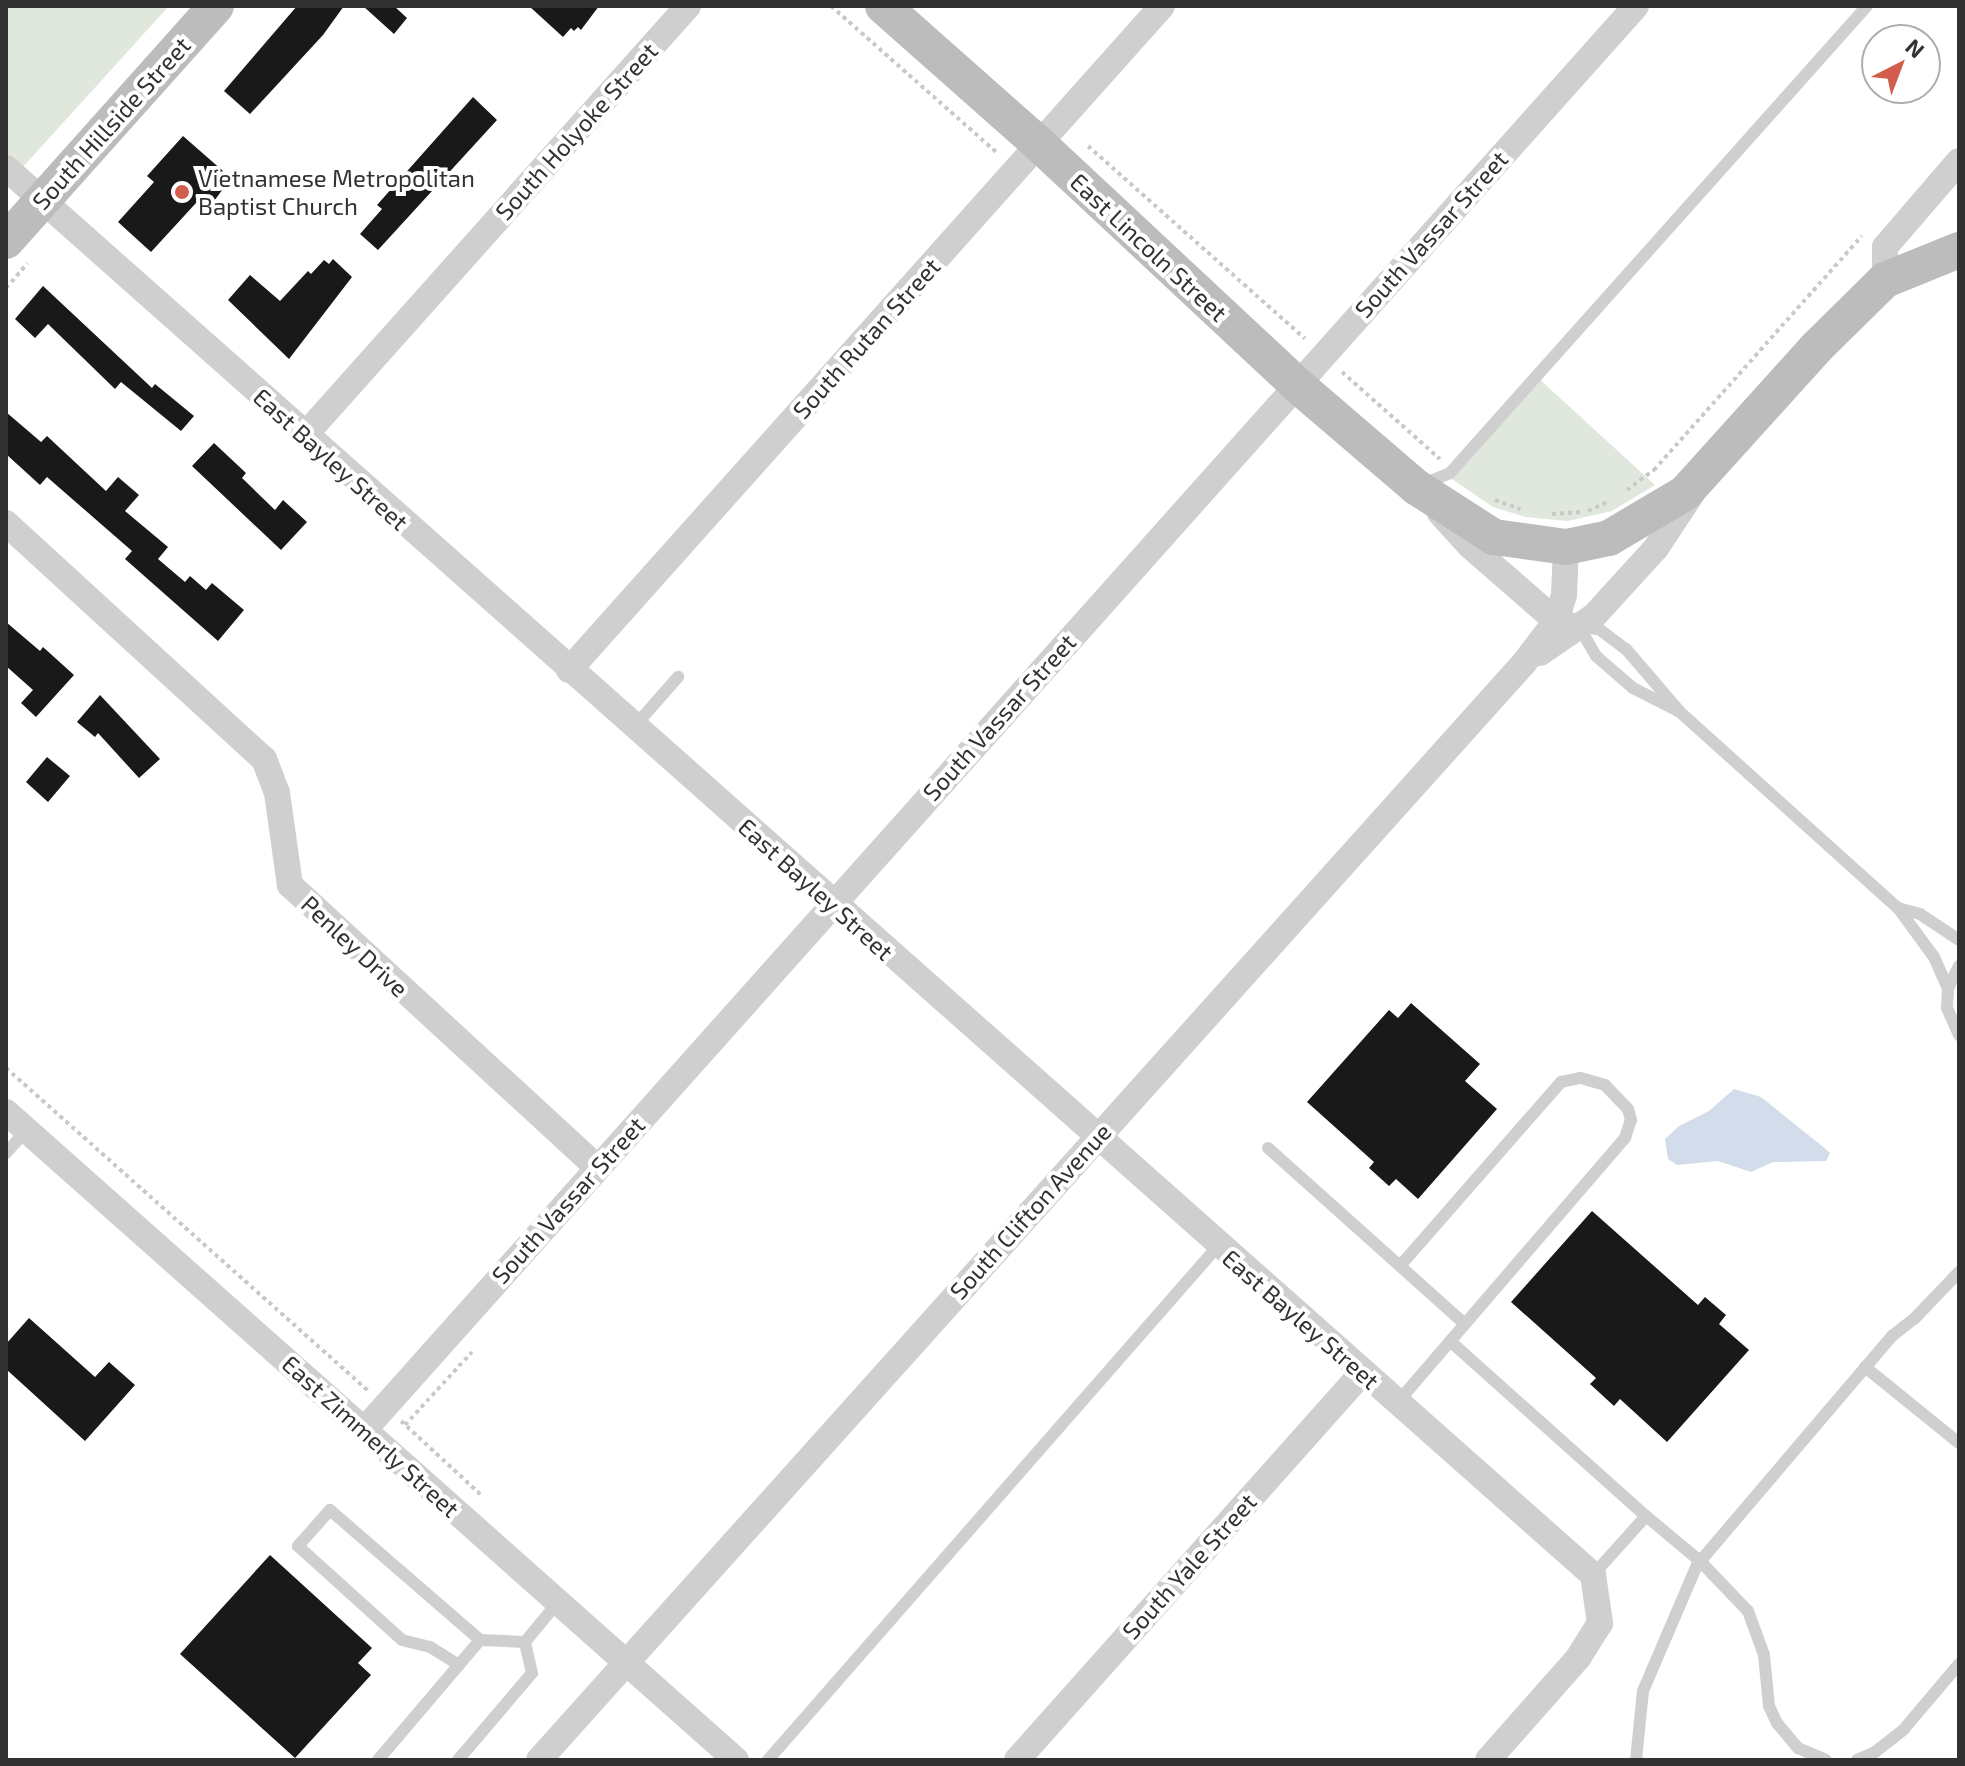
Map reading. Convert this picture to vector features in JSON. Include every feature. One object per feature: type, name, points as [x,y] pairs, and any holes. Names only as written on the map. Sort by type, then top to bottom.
[{"type":"street","name":"South Hillside Street","points":[[6,241],[216,6]]},
{"type":"street","name":"South Holyoke Street","points":[[305,435],[688,6]]},
{"type":"street","name":"East Lincoln Street","points":[[883,6],[1049,132],[1296,384],[1416,487],[1470,546],[1568,624]]},
{"type":"street","name":"South Rutan Street","points":[[569,670],[1162,6]]},
{"type":"street","name":"South Vassar Street","points":[[365,1429],[1636,6]]},
{"type":"street","points":[[1885,280],[1885,247],[1959,161]]},
{"type":"street","name":"East Bayley Street","points":[[6,168],[1218,1246],[1593,1575]]},
{"type":"street","name":"South Clifton Avenue","points":[[1568,624],[1564,595],[1566,547],[1609,538],[1685,493],[1816,348],[1885,280],[1959,250]]},
{"type":"street","name":"South Clifton Avenue","points":[[539,1760],[1524,663],[1568,624],[1594,616],[1656,548],[1714,461]]},
{"type":"street","name":"East Lincoln Street","points":[[1416,487],[1494,537],[1566,547]]},
{"type":"street","name":"Penley Drive","points":[[6,523],[264,759],[277,793],[290,885],[597,1167]]},
{"type":"street","name":"East Zimmerly Street","points":[[6,1112],[736,1760]]},
{"type":"street","name":"South Yale Street","points":[[1017,1760],[1362,1373]]},
{"type":"street","points":[[1488,1760],[1579,1657],[1600,1623],[1593,1575]]},
{"type":"lane","points":[[1416,487],[1453,470],[1867,6]]},
{"type":"lane","points":[[1568,624],[1596,656],[1633,688],[1680,712]]},
{"type":"lane","points":[[1568,624],[1599,629],[1626,649],[1680,712],[1898,908],[1934,957],[1948,989]]},
{"type":"lane","points":[[634,727],[678,677]]},
{"type":"lane","points":[[1898,908],[1920,914],[1959,940]]},
{"type":"lane","points":[[1959,966],[1948,989],[1947,1008],[1959,1035]]},
{"type":"lane","points":[[1397,1403],[1630,1131],[1628,1109],[1605,1085],[1580,1078],[1561,1082],[1400,1266]]},
{"type":"lane","points":[[6,1153],[27,1130]]},
{"type":"lane","points":[[1268,1148],[1465,1324]]},
{"type":"lane","points":[[768,1760],[1218,1246]]},
{"type":"lane","points":[[1636,1760],[1643,1691],[1683,1593],[1700,1561],[1892,1336],[1955,1287],[1959,1272]]},
{"type":"lane","points":[[1450,1341],[1700,1561],[1748,1611],[1764,1655],[1769,1706],[1777,1723],[1798,1748],[1826,1760]]},
{"type":"lane","points":[[1865,1367],[1959,1443]]},
{"type":"lane","points":[[459,1665],[430,1647],[402,1640],[298,1546],[330,1510],[480,1640],[525,1642]]},
{"type":"lane","points":[[1593,1575],[1646,1516]]},
{"type":"lane","points":[[525,1642],[558,1602]]},
{"type":"lane","points":[[378,1760],[480,1640]]},
{"type":"lane","points":[[458,1760],[532,1673],[525,1642]]},
{"type":"lane","points":[[1857,1760],[1875,1752],[1904,1729],[1959,1664]]},
{"type":"path","points":[[1049,132],[1322,354],[1453,470]]},
{"type":"path","points":[[1546,514],[1586,512],[1618,497],[1654,470],[1872,226]]},
{"type":"path","points":[[1492,498],[1504,505],[1532,511]]},
{"type":"path","points":[[6,1068],[480,1494]]},
{"type":"path","points":[[405,1425],[472,1352]]},
{"type":"shaded area","points":[[6,6],[169,6],[23,167],[6,156]]},
{"type":"shaded area","points":[[1536,376],[1655,485],[1612,511],[1568,521],[1525,517],[1493,507],[1446,475]]},
{"type":"water","points":[[1734,1089],[1761,1097],[1830,1153],[1826,1161],[1773,1162],[1751,1172],[1718,1161],[1677,1165],[1668,1159],[1665,1139],[1679,1126],[1709,1111]]},
{"type":"building","points":[[297,6],[344,6],[323,35],[250,114],[224,91]]},
{"type":"building","points":[[363,6],[394,6],[407,18],[394,34]]},
{"type":"building","points":[[529,6],[599,6],[581,30],[571,28],[563,37]]},
{"type":"building","points":[[473,97],[497,120],[378,250],[360,234],[382,209],[377,205]]},
{"type":"building","name":"Vietnamese Metropolitan Baptist Church","points":[[183,136],[231,178],[206,212],[196,203],[151,252],[118,222],[154,182],[147,176]]},
{"type":"building","points":[[333,259],[352,277],[289,359],[228,300],[250,275],[280,301],[308,271],[311,274],[324,260],[329,264]]},
{"type":"building","points":[[43,286],[152,388],[155,384],[194,416],[181,431],[121,382],[115,389],[48,324],[35,338],[15,319]]},
{"type":"building","points":[[6,412],[41,442],[47,436],[106,491],[118,477],[139,495],[125,511],[168,547],[158,559],[185,582],[190,576],[206,590],[212,583],[244,610],[218,641],[125,559],[132,551],[47,477],[40,485],[6,454]]},
{"type":"building","points":[[214,443],[246,473],[242,478],[275,510],[283,500],[307,522],[281,550],[192,466]]},
{"type":"building","points":[[6,622],[40,651],[43,647],[74,675],[36,717],[21,703],[33,690],[6,666]]},
{"type":"building","points":[[100,695],[160,759],[139,778],[98,733],[95,737],[77,722]]},
{"type":"building","points":[[47,757],[70,776],[48,802],[26,782]]},
{"type":"building","points":[[1411,1003],[1480,1064],[1465,1081],[1497,1109],[1418,1199],[1396,1179],[1389,1186],[1369,1168],[1374,1162],[1307,1102],[1389,1010],[1398,1018]]},
{"type":"building","points":[[1592,1211],[1698,1305],[1705,1297],[1726,1315],[1719,1324],[1749,1350],[1667,1442],[1620,1399],[1614,1406],[1590,1384],[1596,1378],[1511,1302]]},
{"type":"building","points":[[29,1318],[95,1377],[109,1362],[135,1385],[85,1441],[6,1369],[6,1344]]},
{"type":"building","points":[[270,1555],[372,1648],[358,1663],[371,1675],[295,1758],[180,1654]]},
{"type":"place","name":"Vietnamese Metropolitan Baptist Church","points":[[182,192]]}]
